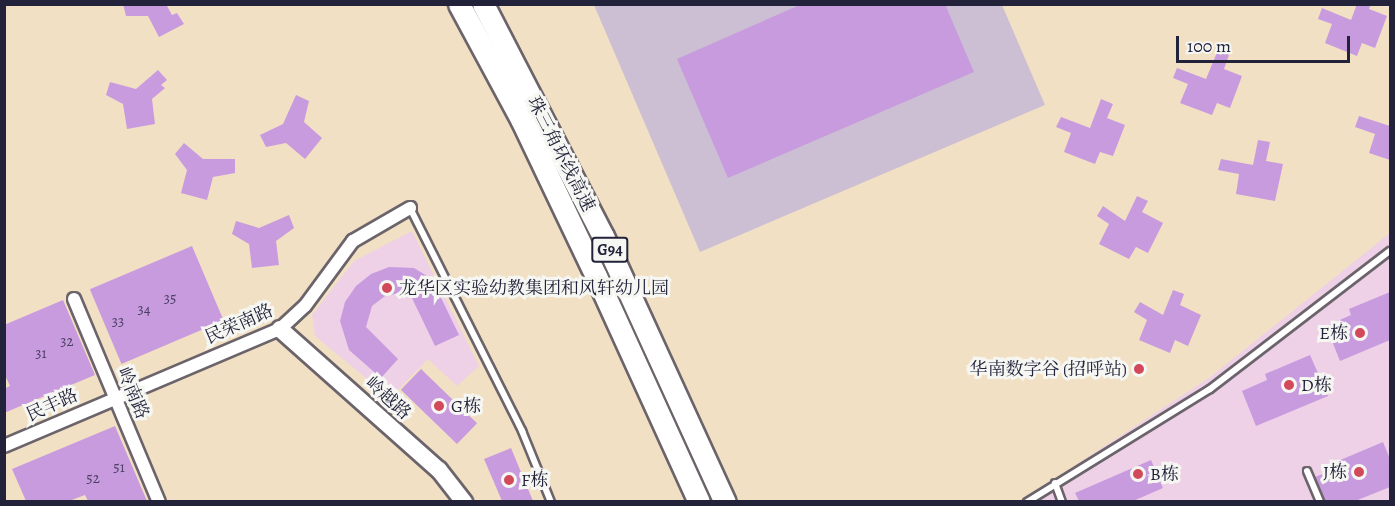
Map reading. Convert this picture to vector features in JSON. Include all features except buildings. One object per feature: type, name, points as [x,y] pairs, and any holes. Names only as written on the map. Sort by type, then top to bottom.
[{"type":"highway","name":"珠三角环线高速","points":[[459,4],[531,140],[699,501]]},
{"type":"highway","name":"珠三角环线高速","points":[[483,4],[603,236],[725,501]]},
{"type":"street","name":"民荣南路","points":[[114,396],[280,328],[305,306],[353,242],[410,208]]},
{"type":"street","name":"岭南路","points":[[74,299],[159,501]]},
{"type":"street","name":"岭越路","points":[[280,328],[439,470],[464,501]]},
{"type":"street","name":"民丰路","points":[[4,446],[114,396]]},
{"type":"lane","points":[[410,208],[522,431],[551,501]]},
{"type":"lane","points":[[1027,501],[1210,389],[1390,251]]},
{"type":"lane","points":[[1307,471],[1320,501]]},
{"type":"lane","points":[[1055,483],[1062,501]]},
{"type":"shaded area","points":[[594,5],[1002,5],[1045,105],[700,252]]},
{"type":"shaded area","name":"龙华区实验幼教集团和风轩幼儿园","points":[[412,231],[479,366],[457,386],[428,359],[390,398],[315,336],[312,315],[354,261]]},
{"type":"shaded area","points":[[1390,233],[1390,501],[1019,502],[1209,378]]},
{"type":"place","name":"龙华区实验幼教集团和风轩幼儿园","points":[[387,288]]},
{"type":"place","name":"E栋","points":[[1360,333]]},
{"type":"place","name":"华南数字谷 (招呼站)","points":[[1139,369]]},
{"type":"place","name":"D栋","points":[[1289,385]]},
{"type":"place","name":"G栋","points":[[439,406]]},
{"type":"place","name":"J栋","points":[[1359,472]]},
{"type":"place","name":"B栋","points":[[1138,474]]},
{"type":"place","name":"F栋","points":[[509,480]]}]
